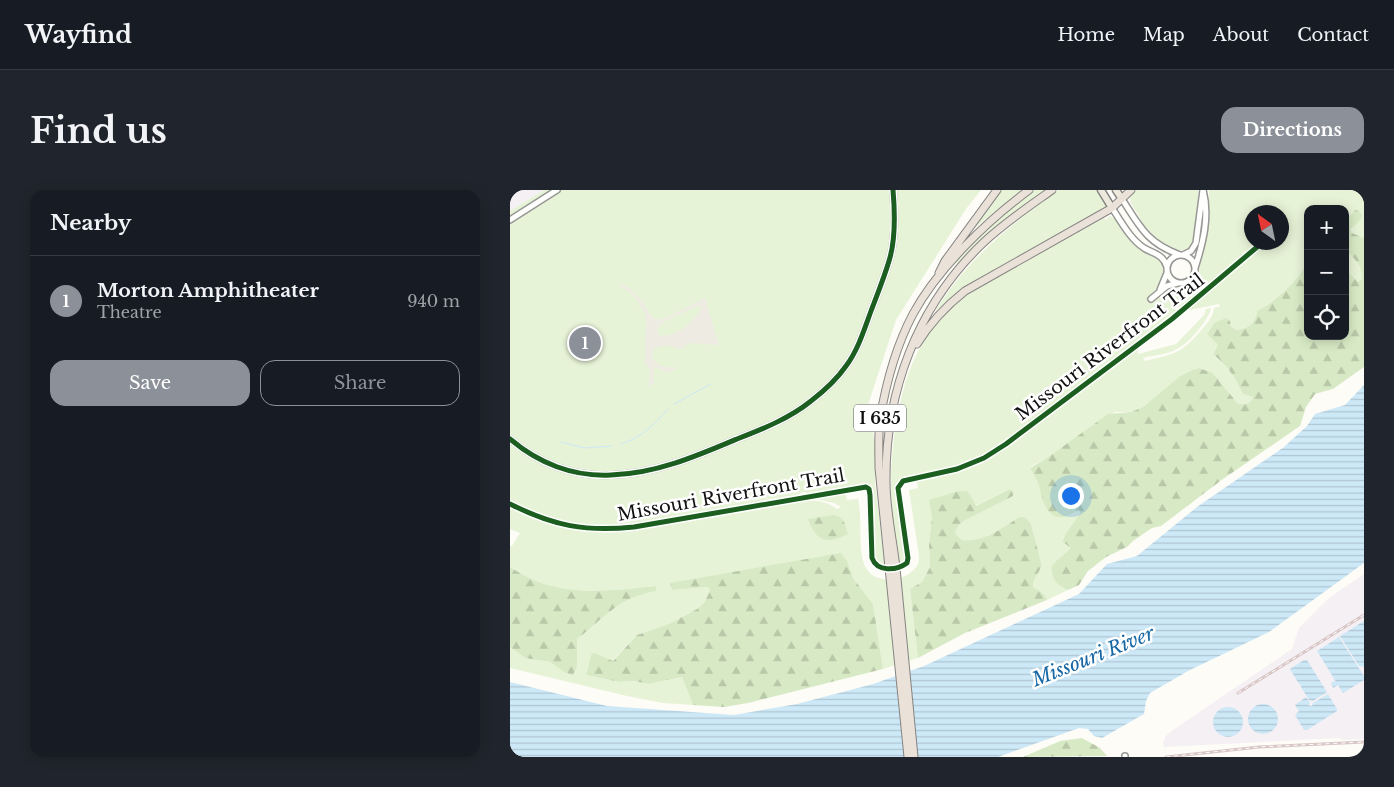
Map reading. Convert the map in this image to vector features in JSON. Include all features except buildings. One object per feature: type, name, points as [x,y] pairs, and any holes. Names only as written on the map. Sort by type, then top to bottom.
[{"type":"highway","points":[[933,284],[945,261],[997,190]]},
{"type":"highway","name":"I 635","points":[[914,757],[892,562],[878,468],[880,420],[893,361],[913,314],[933,284],[971,240],[1003,209],[1029,190]]},
{"type":"highway","name":"I 635","points":[[908,757],[886,482],[890,420],[903,368],[929,312],[954,275],[982,244],[1011,219],[1052,190]]},
{"type":"highway","points":[[903,368],[935,319],[965,290],[1112,208],[1130,190]]},
{"type":"main road","points":[[1101,190],[1112,208]]},
{"type":"main road","points":[[1116,190],[1122,199]]},
{"type":"street","points":[[510,220],[557,190]]},
{"type":"street","points":[[510,439],[536,458],[557,467],[579,472],[610,475],[638,472],[662,467],[698,455],[753,432],[811,401],[846,367],[855,351],[890,260],[895,210],[893,190]]},
{"type":"street","points":[[1160,291],[1172,259],[1191,250],[1196,242],[1203,190]]},
{"type":"street","points":[[1151,299],[1172,284],[1187,282],[1193,276],[1203,241],[1206,217],[1206,201],[1203,190]]},
{"type":"street","points":[[1122,199],[1150,240],[1187,257],[1193,262],[1195,271]]},
{"type":"street","points":[[1112,208],[1138,244],[1159,254],[1171,279],[1178,283]]},
{"type":"shaded area","points":[[510,190],[544,190],[510,211]]},
{"type":"shaded area","points":[[621,283],[632,290],[652,317],[657,319],[663,319],[705,298],[719,345],[692,343],[680,349],[666,345],[654,348],[652,356],[655,362],[661,366],[678,368],[667,374],[667,372],[654,367],[653,381],[656,382],[649,387],[650,369],[644,362],[646,353],[645,313],[633,295],[620,285]],"holes":[[[699,305],[701,308],[686,327],[672,334],[663,336],[658,334],[657,329],[665,321]]]},
{"type":"shaded area","points":[[1364,574],[1364,739],[1342,740],[1340,738],[1164,747],[1163,743],[1166,736],[1173,730],[1292,649],[1299,628],[1329,598]]},
{"type":"green space","points":[[544,190],[981,190],[966,209],[896,320],[868,405],[875,444],[875,482],[885,566],[878,566],[874,560],[870,490],[868,487],[863,486],[813,494],[803,492],[793,498],[794,500],[822,502],[837,509],[841,507],[834,503],[810,498],[845,492],[847,500],[858,499],[863,561],[870,573],[876,577],[891,580],[911,572],[918,565],[919,559],[909,490],[918,488],[916,477],[901,480],[896,486],[907,558],[904,564],[898,565],[892,516],[891,468],[895,430],[903,391],[916,355],[925,339],[946,312],[958,301],[972,290],[1104,218],[1106,220],[1109,216],[1120,223],[1138,246],[1162,261],[1164,266],[1162,278],[1149,298],[1153,302],[1163,292],[1177,312],[1136,343],[1138,354],[1176,344],[1204,315],[1206,309],[1211,308],[1202,325],[1182,346],[1169,353],[1143,358],[1145,361],[1172,354],[1196,337],[1213,314],[1214,308],[1220,306],[1219,304],[1185,311],[1180,310],[1166,292],[1170,287],[1188,283],[1197,274],[1208,225],[1209,190],[1364,190],[1364,238],[1352,233],[1355,210],[1349,217],[1349,205],[1304,205],[1304,268],[1301,273],[1278,296],[1257,311],[1255,319],[1247,327],[1235,330],[1226,319],[1214,323],[1207,334],[1218,345],[1213,354],[1231,372],[1243,394],[1253,397],[1249,402],[1238,404],[1213,373],[1199,368],[1192,370],[1180,376],[1143,407],[1131,412],[1115,412],[1047,458],[1030,467],[1038,484],[1043,502],[1049,512],[1058,517],[1064,517],[1079,509],[1080,514],[1075,524],[1063,538],[1071,548],[1052,565],[1056,580],[1068,590],[1047,600],[1044,594],[1033,587],[1034,580],[1042,566],[1028,519],[1017,519],[997,532],[970,541],[962,540],[955,533],[958,526],[964,521],[1013,496],[1013,491],[1010,489],[975,506],[971,496],[932,517],[929,545],[930,567],[922,582],[910,589],[918,658],[883,669],[873,604],[853,578],[670,583],[672,590],[708,587],[710,591],[704,603],[697,609],[669,624],[637,635],[612,661],[591,655],[586,675],[619,682],[634,681],[648,684],[682,677],[693,705],[663,703],[627,696],[510,668],[510,647],[525,658],[550,662],[564,672],[577,666],[577,639],[621,603],[655,591],[655,586],[598,591],[563,588],[545,584],[510,567],[510,546],[512,546],[520,533],[510,529],[510,211]]},
{"type":"green space","points":[[1001,190],[1022,190],[976,227],[975,226]]},
{"type":"green space","points":[[1034,190],[1047,190],[957,264],[956,259],[1003,213]]},
{"type":"green space","points":[[1059,190],[1096,190],[1106,206],[968,285],[935,312],[947,293],[990,245],[1006,230]]},
{"type":"green space","points":[[1135,190],[1198,190],[1198,213],[1192,246],[1181,250],[1169,249],[1152,238],[1131,204],[1130,195]]},
{"type":"green space","points":[[1355,210],[1359,211],[1362,215],[1361,219],[1351,229],[1352,233],[1364,238],[1364,367],[1333,389],[1315,394],[1306,407],[1300,426],[1223,479],[1161,526],[1152,528],[1127,547],[1106,557],[1088,571],[1079,585],[1068,590],[1061,586],[1053,577],[1052,565],[1071,548],[1063,542],[1067,532],[1080,513],[1079,510],[1066,516],[1058,517],[1049,512],[1043,502],[1039,486],[1030,468],[1108,414],[1131,412],[1143,407],[1180,376],[1192,370],[1199,368],[1213,373],[1238,404],[1249,402],[1253,397],[1243,394],[1231,372],[1213,354],[1218,345],[1207,334],[1214,323],[1226,318],[1236,330],[1251,325],[1257,311],[1269,304],[1287,288],[1304,267],[1304,340],[1349,340],[1349,272],[1358,282],[1362,279],[1358,263],[1349,254],[1349,217]]},
{"type":"green space","points":[[1349,254],[1360,267],[1362,279],[1359,283],[1349,272]]},
{"type":"green space","points":[[1010,489],[1013,491],[1013,496],[964,521],[958,526],[955,533],[962,540],[980,539],[1020,517],[1027,519],[1031,524],[1042,566],[1034,580],[1033,587],[1044,594],[1047,600],[965,633],[918,658],[910,589],[922,582],[930,567],[929,545],[932,517],[929,500],[959,491],[967,491],[976,506]]},
{"type":"green space","points":[[833,515],[842,519],[848,534],[834,540],[819,537],[811,527],[808,519]]},
{"type":"green space","points":[[841,553],[847,561],[853,578],[873,604],[883,669],[748,703],[724,707],[693,705],[682,677],[648,684],[634,681],[619,682],[586,675],[591,655],[594,653],[613,661],[637,635],[669,624],[697,609],[704,603],[710,591],[708,587],[672,590],[670,583]]},
{"type":"green space","points":[[510,567],[528,577],[563,588],[599,591],[656,586],[656,591],[631,598],[622,603],[577,639],[577,666],[573,675],[564,672],[550,662],[525,658],[510,647]]},
{"type":"green space","points":[[1082,738],[1100,748],[1107,756],[1023,757],[1060,741]]},
{"type":"water","name":"Missouri River","points":[[1364,385],[1364,563],[1269,632],[1188,671],[1150,693],[1146,701],[1144,714],[1102,738],[1094,736],[1088,729],[1079,728],[998,757],[510,757],[510,682],[607,706],[734,715],[797,704],[873,684],[924,666],[1079,594],[1107,564],[1137,556],[1197,507],[1284,447],[1307,426],[1315,414],[1345,405]]},
{"type":"water","points":[[1364,621],[1363,667],[1359,666],[1340,636]]},
{"type":"water","points":[[1339,637],[1364,676],[1364,680],[1343,693],[1338,685],[1333,688],[1331,683],[1336,682],[1317,651]]},
{"type":"water","points":[[1307,660],[1327,692],[1313,701],[1309,700],[1290,669]]},
{"type":"water","points":[[1328,694],[1337,711],[1304,730],[1295,715],[1299,711],[1295,705],[1306,697],[1310,703],[1308,705],[1312,706],[1313,703]]},
{"type":"water","points":[[1263,704],[1274,708],[1278,719],[1274,730],[1263,734],[1252,730],[1248,719],[1252,708]]},
{"type":"water","points":[[1228,707],[1239,711],[1243,722],[1239,733],[1228,737],[1217,733],[1213,722],[1217,711]]},
{"type":"waterway","points":[[674,404],[711,384]]},
{"type":"waterway","points":[[621,444],[647,430],[668,409]]},
{"type":"waterway","points":[[561,442],[584,448],[612,446]]},
{"type":"railway","points":[[1238,693],[1364,615]]},
{"type":"railway","points":[[1166,757],[1259,747],[1364,742]]},
{"type":"cycle path","points":[[510,439],[532,455],[570,471],[597,475],[627,474],[660,468],[691,458],[766,427],[803,407],[839,376],[860,340],[883,280],[893,244],[893,190]]},
{"type":"cycle path","name":"Missouri Riverfront Trail","points":[[510,504],[541,518],[570,526],[600,529],[634,527],[866,487],[869,489],[870,495],[872,558],[874,563],[882,568],[898,568],[907,563],[908,558],[898,488],[903,481],[957,469],[984,458],[1006,444],[1172,319],[1254,250]]},
{"type":"place","name":"Morton Amphitheater","points":[[585,343]]}]
